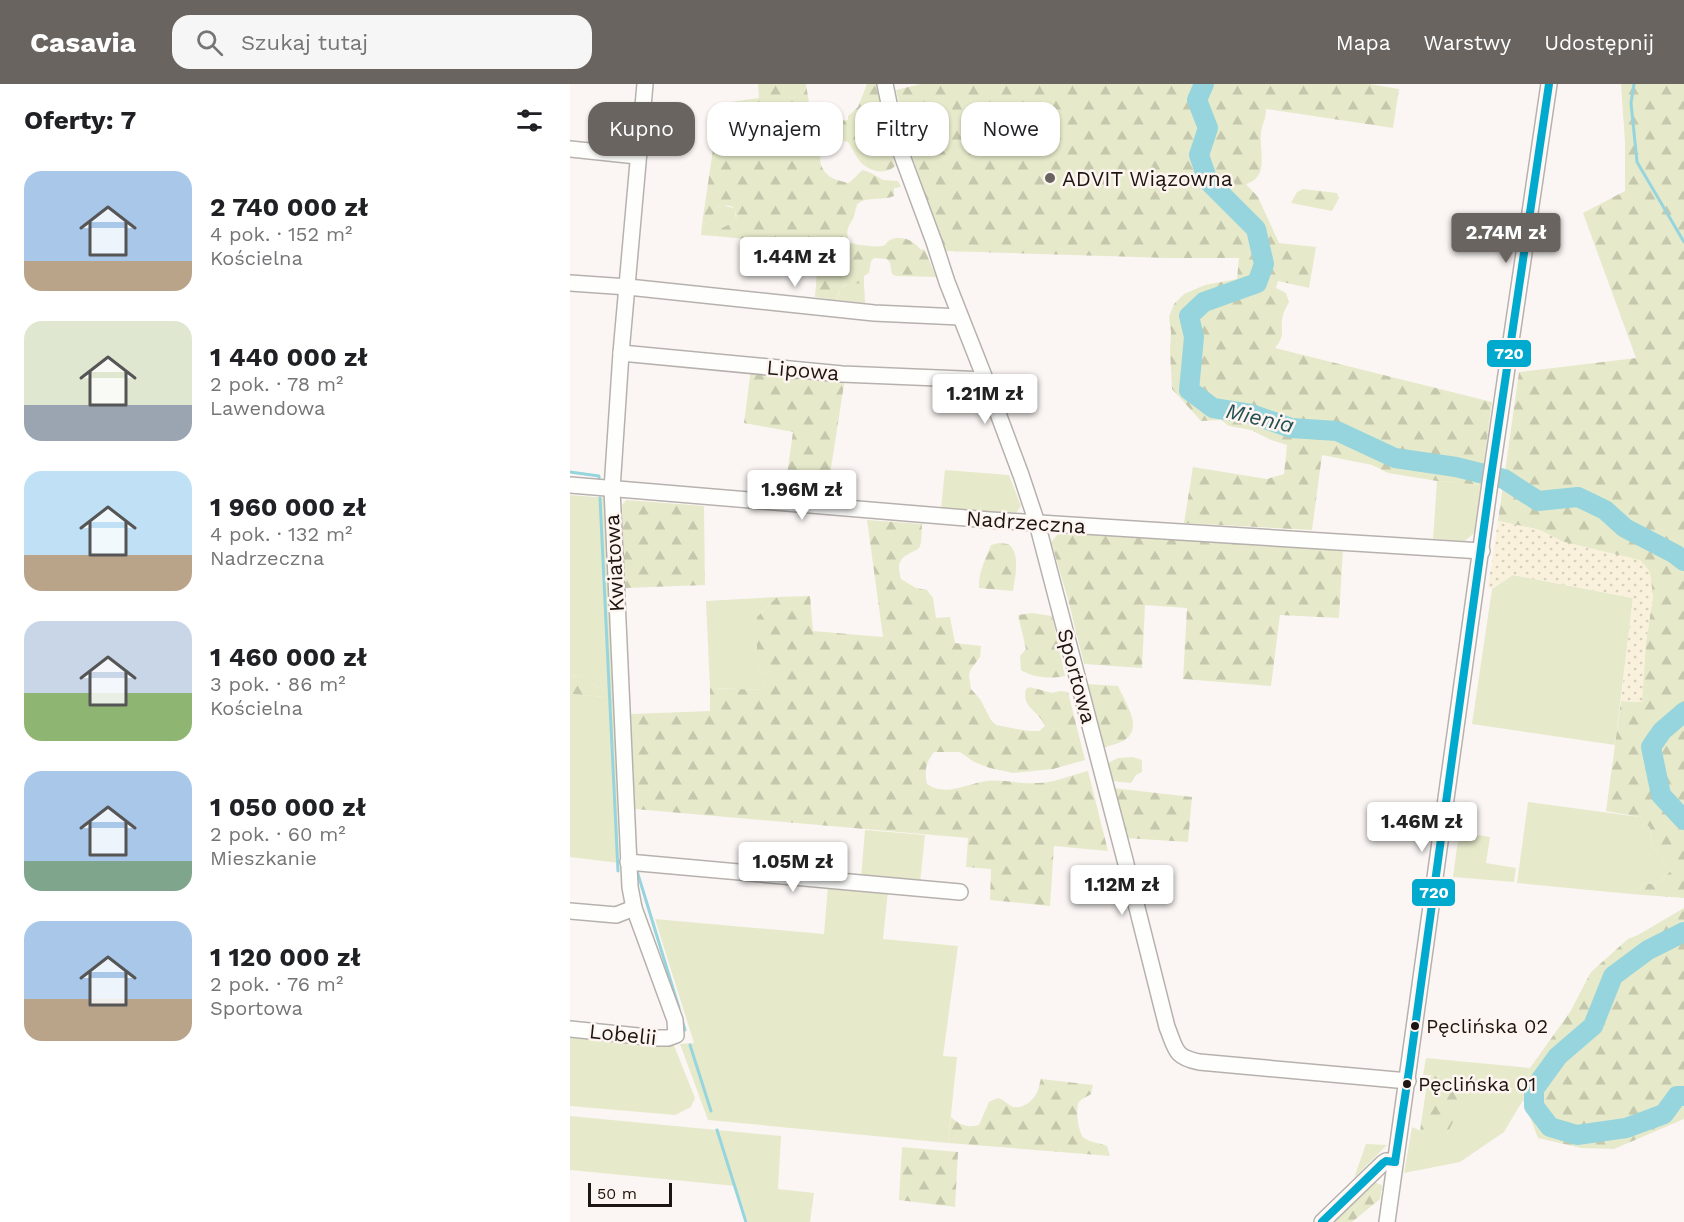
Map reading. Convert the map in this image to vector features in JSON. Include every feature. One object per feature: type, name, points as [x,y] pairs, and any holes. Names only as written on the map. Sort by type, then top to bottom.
[{"type":"street","name":"Kwiatowa","points":[[643,102],[645,84]]},
{"type":"street","name":"Sportowa","points":[[885,84],[897,142],[1037,523],[1167,1027],[1178,1054],[1182,1058],[1199,1062],[1408,1081]]},
{"type":"street","points":[[1387,1222],[1549,84]]},
{"type":"street","points":[[570,149],[588,151]]},
{"type":"street","name":"Kwiatowa","points":[[638,156],[612,489],[628,862],[634,908],[675,1020],[676,1035]]},
{"type":"street","points":[[570,283],[874,313],[960,317]]},
{"type":"street","name":"Lipowa","points":[[621,353],[842,374],[986,380]]},
{"type":"street","name":"Nadrzeczna","points":[[570,484],[1037,523],[1482,551]]},
{"type":"street","points":[[628,862],[960,892]]},
{"type":"street","points":[[570,911],[616,915],[634,908]]},
{"type":"street","name":"Lobelii","points":[[570,1029],[658,1038],[676,1035]]},
{"type":"street","points":[[1322,1222],[1383,1163],[1395,1162]]},
{"type":"green space","points":[[758,84],[806,84],[809,102],[730,102],[759,98]]},
{"type":"green space","points":[[867,84],[876,84],[880,102],[860,102]]},
{"type":"green space","points":[[921,84],[1370,84],[1399,89],[1393,128],[1266,109],[1261,133],[1261,170],[1253,181],[1246,184],[1258,197],[1279,243],[1316,247],[1309,288],[1278,281],[1276,288],[1286,293],[1289,302],[1283,315],[1281,339],[1275,348],[1492,402],[1481,485],[1388,473],[1372,465],[1322,455],[1312,530],[1184,523],[1193,467],[1267,479],[1284,474],[1287,445],[1251,430],[1229,426],[1221,420],[1201,421],[1172,389],[1169,317],[1174,304],[1184,294],[1205,285],[1237,279],[1239,258],[944,251],[912,156],[949,156],[949,102],[899,102],[896,90]]},
{"type":"green space","points":[[1621,84],[1684,84],[1684,898],[1631,894],[1646,883],[1655,885],[1671,871],[1652,846],[1650,828],[1640,817],[1606,811],[1621,701],[1641,702],[1653,596],[1540,530],[1498,521],[1519,372],[1636,358],[1583,213],[1625,191],[1625,142]]},
{"type":"green space","points":[[855,110],[855,153],[848,142],[843,141],[843,120],[848,120],[848,116]]},
{"type":"green space","points":[[712,156],[820,156],[821,164],[829,176],[848,183],[863,170],[883,180],[898,181],[901,187],[894,188],[894,196],[864,200],[857,205],[849,225],[849,242],[879,246],[894,239],[907,239],[925,250],[936,277],[896,276],[892,274],[887,259],[874,258],[871,261],[869,273],[864,276],[864,283],[844,285],[837,300],[815,297],[819,246],[714,236],[718,230],[736,220],[734,208],[728,205],[716,208],[710,220],[702,224]]},
{"type":"green space","points":[[857,156],[893,156],[895,166],[886,171],[876,171]]},
{"type":"green space","points":[[1303,189],[1337,193],[1339,198],[1332,211],[1291,203],[1297,192]]},
{"type":"green space","points":[[724,205],[735,209],[736,220],[718,230],[714,236],[701,235],[702,224],[710,220],[716,208]]},
{"type":"green space","points":[[848,283],[864,283],[865,303],[837,300],[841,288]]},
{"type":"green space","points":[[751,369],[845,378],[826,500],[784,496],[793,432],[744,423]]},
{"type":"green space","points":[[945,470],[1009,475],[1021,506],[1016,513],[941,509]]},
{"type":"green space","points":[[1437,481],[1481,485],[1474,533],[1465,541],[1433,539]]},
{"type":"green space","points":[[570,495],[607,498],[619,863],[570,857],[570,694],[605,697],[605,689],[593,685],[586,678],[570,675]]},
{"type":"green space","points":[[626,500],[704,506],[705,585],[625,588],[622,505]]},
{"type":"green space","points":[[867,520],[922,524],[920,547],[900,561],[901,579],[916,588],[927,590],[933,598],[936,618],[950,617],[955,643],[981,646],[980,657],[969,675],[971,689],[996,725],[1039,731],[1045,726],[1028,705],[1026,689],[1030,687],[1052,693],[1068,692],[1085,760],[1053,769],[1013,773],[974,762],[960,752],[934,752],[927,763],[926,771],[927,784],[934,788],[949,790],[992,781],[1043,783],[1088,771],[1108,851],[1054,846],[1050,906],[990,900],[991,869],[966,867],[968,838],[635,809],[631,714],[710,711],[710,688],[765,690],[763,674],[757,666],[757,617],[777,597],[810,596],[813,631],[883,637]]},
{"type":"green space","points":[[1064,532],[1343,549],[1339,618],[1280,615],[1271,686],[1183,679],[1187,608],[1145,605],[1142,668],[1084,664],[1051,542],[1057,535]]},
{"type":"green space","points":[[1008,544],[1015,553],[1013,591],[979,588],[981,571],[991,545]]},
{"type":"green space","points":[[1513,575],[1633,598],[1615,745],[1472,724],[1492,589]]},
{"type":"green space","points":[[777,597],[757,617],[757,666],[763,674],[765,690],[710,688],[706,601]]},
{"type":"green space","points":[[1032,613],[1052,616],[1065,676],[1042,677],[1021,670],[1020,656],[1026,649],[1018,615]]},
{"type":"green space","points":[[570,675],[587,678],[593,685],[605,689],[605,697],[570,694]]},
{"type":"green space","points":[[1087,684],[1118,686],[1132,716],[1132,732],[1127,738],[1104,747]]},
{"type":"green space","points":[[1133,757],[1142,760],[1142,772],[1136,775],[1131,783],[1112,781],[1108,763],[1118,758]]},
{"type":"green space","points":[[1113,788],[1192,797],[1188,842],[1125,838]]},
{"type":"green space","points":[[1528,802],[1640,817],[1650,828],[1652,846],[1671,871],[1655,885],[1646,883],[1631,894],[1517,883]]},
{"type":"green space","points":[[865,830],[925,835],[920,883],[861,877]]},
{"type":"green space","points":[[1459,832],[1490,837],[1486,863],[1516,868],[1514,882],[1453,877]]},
{"type":"green space","points":[[828,885],[888,891],[883,939],[958,946],[943,1056],[957,1057],[948,1143],[708,1120],[680,1044],[694,1043],[655,919],[824,934]]},
{"type":"green space","points":[[1684,908],[1684,1119],[1614,1149],[1581,1148],[1538,1138],[1523,1100],[1530,1068],[1570,1012],[1591,972],[1628,939]]},
{"type":"green space","points":[[570,1033],[673,1043],[695,1098],[691,1107],[675,1115],[570,1106]]},
{"type":"green space","points":[[1426,1058],[1530,1068],[1523,1100],[1504,1132],[1460,1162],[1404,1173],[1412,1127],[1427,1134],[1447,1134],[1452,1125],[1454,1113],[1440,1076],[1423,1075]]},
{"type":"green space","points":[[1432,1075],[1451,1079],[1459,1086],[1456,1111],[1447,1134],[1427,1134],[1420,1131],[1427,1083]]},
{"type":"green space","points":[[1041,1079],[1093,1085],[1091,1094],[1079,1102],[1077,1115],[1079,1126],[1084,1138],[1107,1146],[1110,1156],[948,1143],[951,1117],[964,1125],[979,1125],[989,1102],[998,1098],[1011,1106],[1022,1107],[1034,1097]]},
{"type":"green space","points":[[570,1116],[781,1136],[778,1189],[814,1193],[810,1222],[748,1222],[736,1186],[570,1170]]},
{"type":"green space","points":[[1366,1144],[1387,1145],[1354,1178]]},
{"type":"green space","points":[[902,1147],[958,1152],[955,1207],[899,1200]]},
{"type":"green space","points":[[1372,1181],[1379,1184],[1341,1222],[1332,1222]]},
{"type":"green space","points":[[1379,1184],[1382,1185],[1380,1199],[1352,1222],[1341,1222]]},
{"type":"sand","points":[[1498,521],[1540,530],[1561,541],[1640,560],[1650,572],[1653,596],[1646,642],[1642,702],[1621,701],[1633,598],[1513,575],[1492,589],[1488,587]]},
{"type":"waterway","name":"Mienia","points":[[1204,84],[1197,100],[1208,128],[1199,155],[1208,181],[1256,229],[1264,264],[1257,283],[1204,302],[1189,316],[1194,337],[1189,390],[1213,408],[1251,414],[1291,428],[1337,431],[1395,458],[1456,467],[1504,479],[1538,501],[1578,497],[1605,510],[1625,528],[1684,561]]},
{"type":"waterway","points":[[1634,84],[1631,103],[1637,162],[1684,242]]},
{"type":"waterway","points":[[570,472],[599,476],[599,479]]},
{"type":"waterway","points":[[600,498],[618,871]]},
{"type":"waterway","name":"Mienia","points":[[1684,712],[1662,731],[1651,747],[1661,795],[1684,820]]},
{"type":"waterway","points":[[637,871],[679,1008]]},
{"type":"waterway","name":"Mienia","points":[[1684,932],[1648,950],[1613,976],[1593,1026],[1558,1056],[1534,1089],[1534,1106],[1550,1127],[1577,1135],[1626,1128],[1664,1114],[1677,1096],[1684,1096]]},
{"type":"waterway","points":[[682,1020],[685,1030]]},
{"type":"waterway","points":[[690,1045],[711,1111]]},
{"type":"waterway","points":[[717,1130],[746,1222]]},
{"type":"transit line","name":"720","points":[[1395,1162],[1490,483],[1549,84]]},
{"type":"transit line","name":"720","points":[[1322,1222],[1383,1163],[1395,1162]]},
{"type":"place","name":"ADVIT Wiązowna","points":[[1050,178]]},
{"type":"place","name":"Pęclińska 02","points":[[1415,1026]]},
{"type":"place","name":"Pęclińska 01","points":[[1407,1084]]}]
